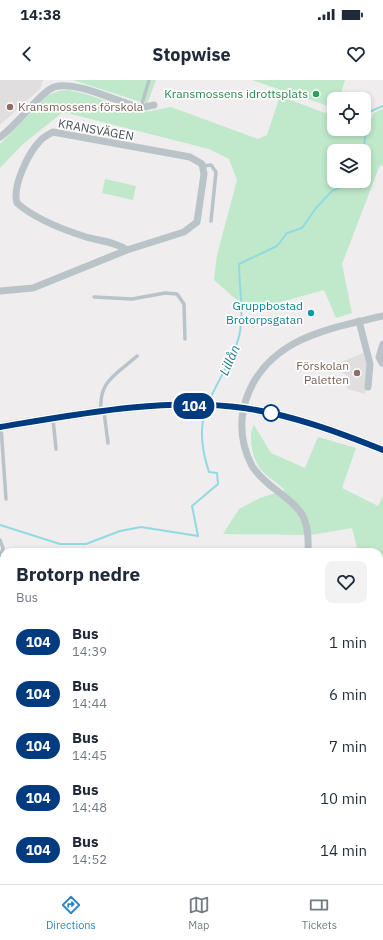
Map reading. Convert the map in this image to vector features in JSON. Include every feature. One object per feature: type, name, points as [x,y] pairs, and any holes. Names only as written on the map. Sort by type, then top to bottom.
[{"type":"street","points":[[0,137],[18,123],[53,87],[68,82],[141,108],[154,105]]},
{"type":"street","name":"KRANSVÄGEN","points":[[127,250],[120,245],[98,240],[71,231],[40,218],[17,203],[15,196],[16,188],[31,153],[40,140],[53,132],[190,157],[198,161],[203,166]]},
{"type":"street","points":[[0,291],[33,288],[127,250],[184,232],[197,222],[203,188],[203,166]]},
{"type":"street","points":[[308,548],[309,536],[305,517],[298,507],[260,477],[252,466],[245,445],[243,408],[246,397],[261,372],[286,349],[306,338],[383,316]]},
{"type":"street","points":[[359,322],[370,367],[368,387]]},
{"type":"street","points":[[370,367],[383,364],[379,357],[383,344]]},
{"type":"street","points":[[1,426],[156,406],[215,406],[243,408],[308,423],[383,450]]},
{"type":"lane","points":[[141,108],[149,80]]},
{"type":"lane","points":[[203,166],[211,165],[216,172],[211,222]]},
{"type":"lane","points":[[94,297],[132,299],[165,293],[177,294],[184,304],[185,339]]},
{"type":"lane","points":[[108,443],[100,398],[102,390],[111,378],[137,356]]},
{"type":"lane","points":[[53,419],[56,449]]},
{"type":"lane","points":[[1,426],[6,499]]},
{"type":"shaded area","name":"Kransmossens förskola","points":[[0,80],[43,80],[40,89],[0,125]]},
{"type":"shaded area","name":"Förskolan Paletten","points":[[363,353],[369,373],[365,394],[348,389],[346,385],[349,377],[334,365]]},
{"type":"green space","name":"Kransmossens idrottsplats","points":[[73,80],[156,80],[147,104]]},
{"type":"green space","name":"Kransmossens idrottsplats","points":[[252,80],[345,80],[341,92],[327,92],[327,106]]},
{"type":"green space","points":[[69,90],[89,95],[135,112],[151,111],[171,107],[258,139],[267,135],[280,96],[327,113],[327,136],[371,136],[371,119],[374,113],[383,109],[383,166],[380,165],[342,264],[352,313],[336,318],[324,290],[249,311],[214,280],[217,255],[237,180],[229,159],[209,149],[63,112],[23,144],[0,168],[0,144],[47,96],[58,91]]},
{"type":"green space","points":[[105,179],[136,186],[133,200],[102,193]]},
{"type":"green space","points":[[254,425],[271,453],[305,468],[318,437],[356,448],[342,488],[378,506],[383,496],[383,548],[357,548],[352,528],[311,535],[223,534],[239,509],[260,498],[285,490],[258,466],[252,448],[252,430]]},
{"type":"waterway","name":"Lillån","points":[[364,144],[369,112],[383,106]]},
{"type":"waterway","name":"Lillån","points":[[209,401],[232,356],[240,332],[241,313],[239,264],[277,246],[287,233],[302,228],[316,208],[332,191],[338,188]]},
{"type":"waterway","name":"Lillån","points":[[0,525],[60,544],[86,544],[120,531],[141,527],[198,536],[192,506],[218,484],[217,473],[209,472],[204,456],[202,431],[204,415],[207,407]]},
{"type":"bus line","name":"104","points":[[0,427],[125,409],[156,406],[215,406],[243,408],[271,413],[308,423],[383,450]]},
{"type":"place","name":"Kransmossens idrottsplats","points":[[316,94]]},
{"type":"place","name":"Kransmossens förskola","points":[[10,107]]},
{"type":"place","name":"Gruppbostad Brotorpsgatan","points":[[311,313]]},
{"type":"place","name":"Förskolan Paletten","points":[[357,373]]}]
